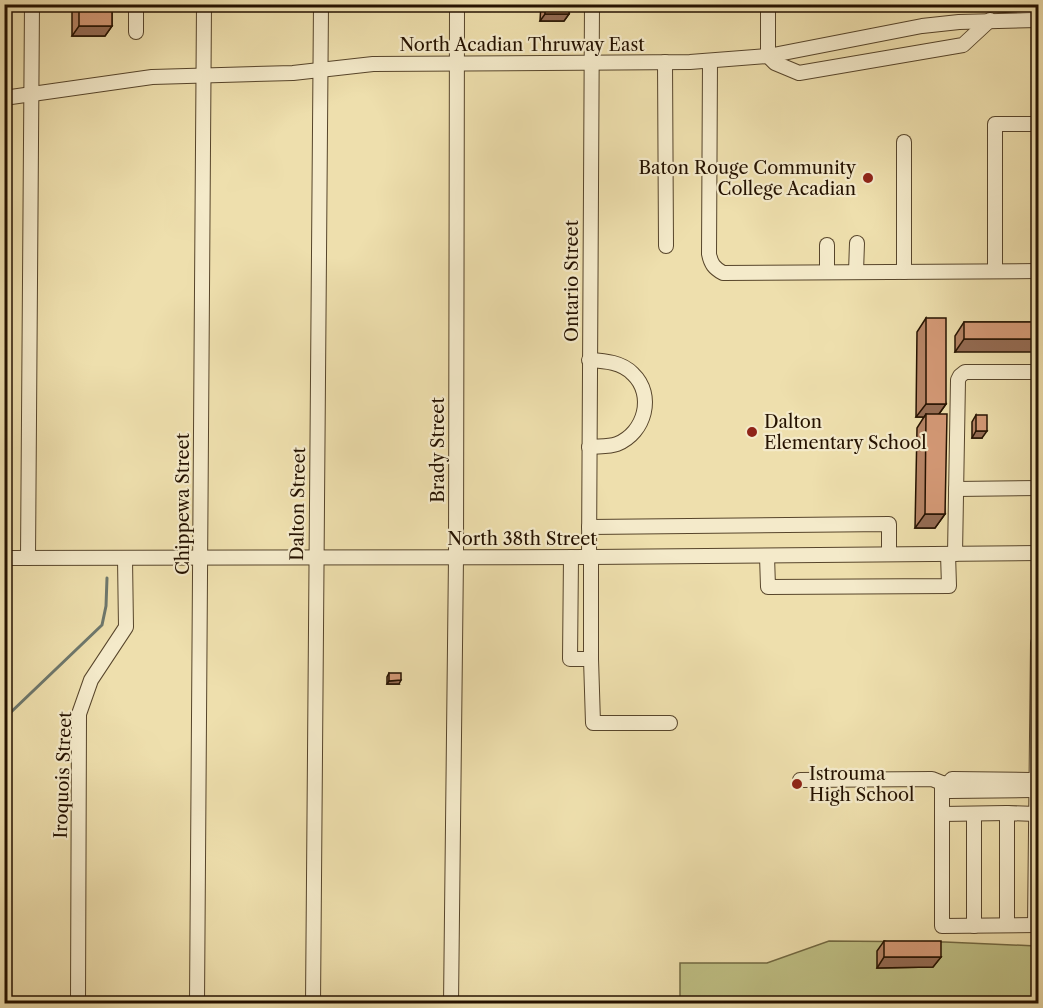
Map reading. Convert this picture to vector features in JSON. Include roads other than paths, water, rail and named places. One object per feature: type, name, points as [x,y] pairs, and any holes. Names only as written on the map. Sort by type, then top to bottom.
[{"type":"street","points":[[28,558],[32,4]]},
{"type":"street","points":[[136,4],[136,32]]},
{"type":"street","name":"Chippewa Street","points":[[196,1004],[204,4]]},
{"type":"street","name":"Dalton Street","points":[[313,1004],[321,4]]},
{"type":"street","name":"Brady Street","points":[[451,1004],[456,557],[458,4]]},
{"type":"street","name":"Ontario Street","points":[[592,4],[589,527],[593,723],[670,723]]},
{"type":"street","points":[[768,4],[768,56],[775,63],[799,73],[963,45],[990,20]]},
{"type":"street","points":[[989,4],[1038,7]]},
{"type":"street","name":"North Acadian Thruway East","points":[[4,98],[143,78],[272,74],[373,64],[710,61],[768,56],[922,26],[990,20],[1038,20]]},
{"type":"street","points":[[710,61],[709,254],[711,263],[716,269],[723,273],[1038,271]]},
{"type":"street","points":[[665,62],[666,246]]},
{"type":"street","points":[[995,271],[995,124],[1038,124]]},
{"type":"street","points":[[904,142],[904,272]]},
{"type":"street","points":[[856,243],[856,272]]},
{"type":"street","points":[[827,245],[827,272]]},
{"type":"street","points":[[589,447],[617,444],[631,436],[641,423],[645,409],[645,396],[634,374],[625,367],[612,362],[590,360]]},
{"type":"street","points":[[767,556],[768,587],[949,586],[956,489],[958,381],[960,376],[965,372],[1038,372]]},
{"type":"street","points":[[956,489],[1038,488]]},
{"type":"street","points":[[589,527],[889,524],[889,554]]},
{"type":"street","name":"North 38th Street","points":[[4,558],[590,557],[1038,553]]},
{"type":"street","points":[[571,557],[570,659],[591,659]]},
{"type":"street","name":"Iroquois Street","points":[[78,1004],[79,714],[92,681],[126,627],[125,559]]},
{"type":"street","points":[[944,784],[942,926],[1037,925],[1038,644]]},
{"type":"street","points":[[800,780],[932,779],[944,784],[950,791],[1032,790],[1037,785]]},
{"type":"street","points":[[974,813],[974,926]]},
{"type":"street","points":[[1006,925],[1007,813]]},
{"type":"street","points":[[942,814],[1036,814]]},
{"type":"waterway","points":[[4,955],[9,714],[102,625],[106,606],[107,578]]},
{"type":"place","name":"Baton Rouge Community College Acadian","points":[[868,178]]},
{"type":"place","name":"Dalton Elementary School","points":[[752,432]]},
{"type":"place","name":"Istrouma High School","points":[[797,784]]}]
